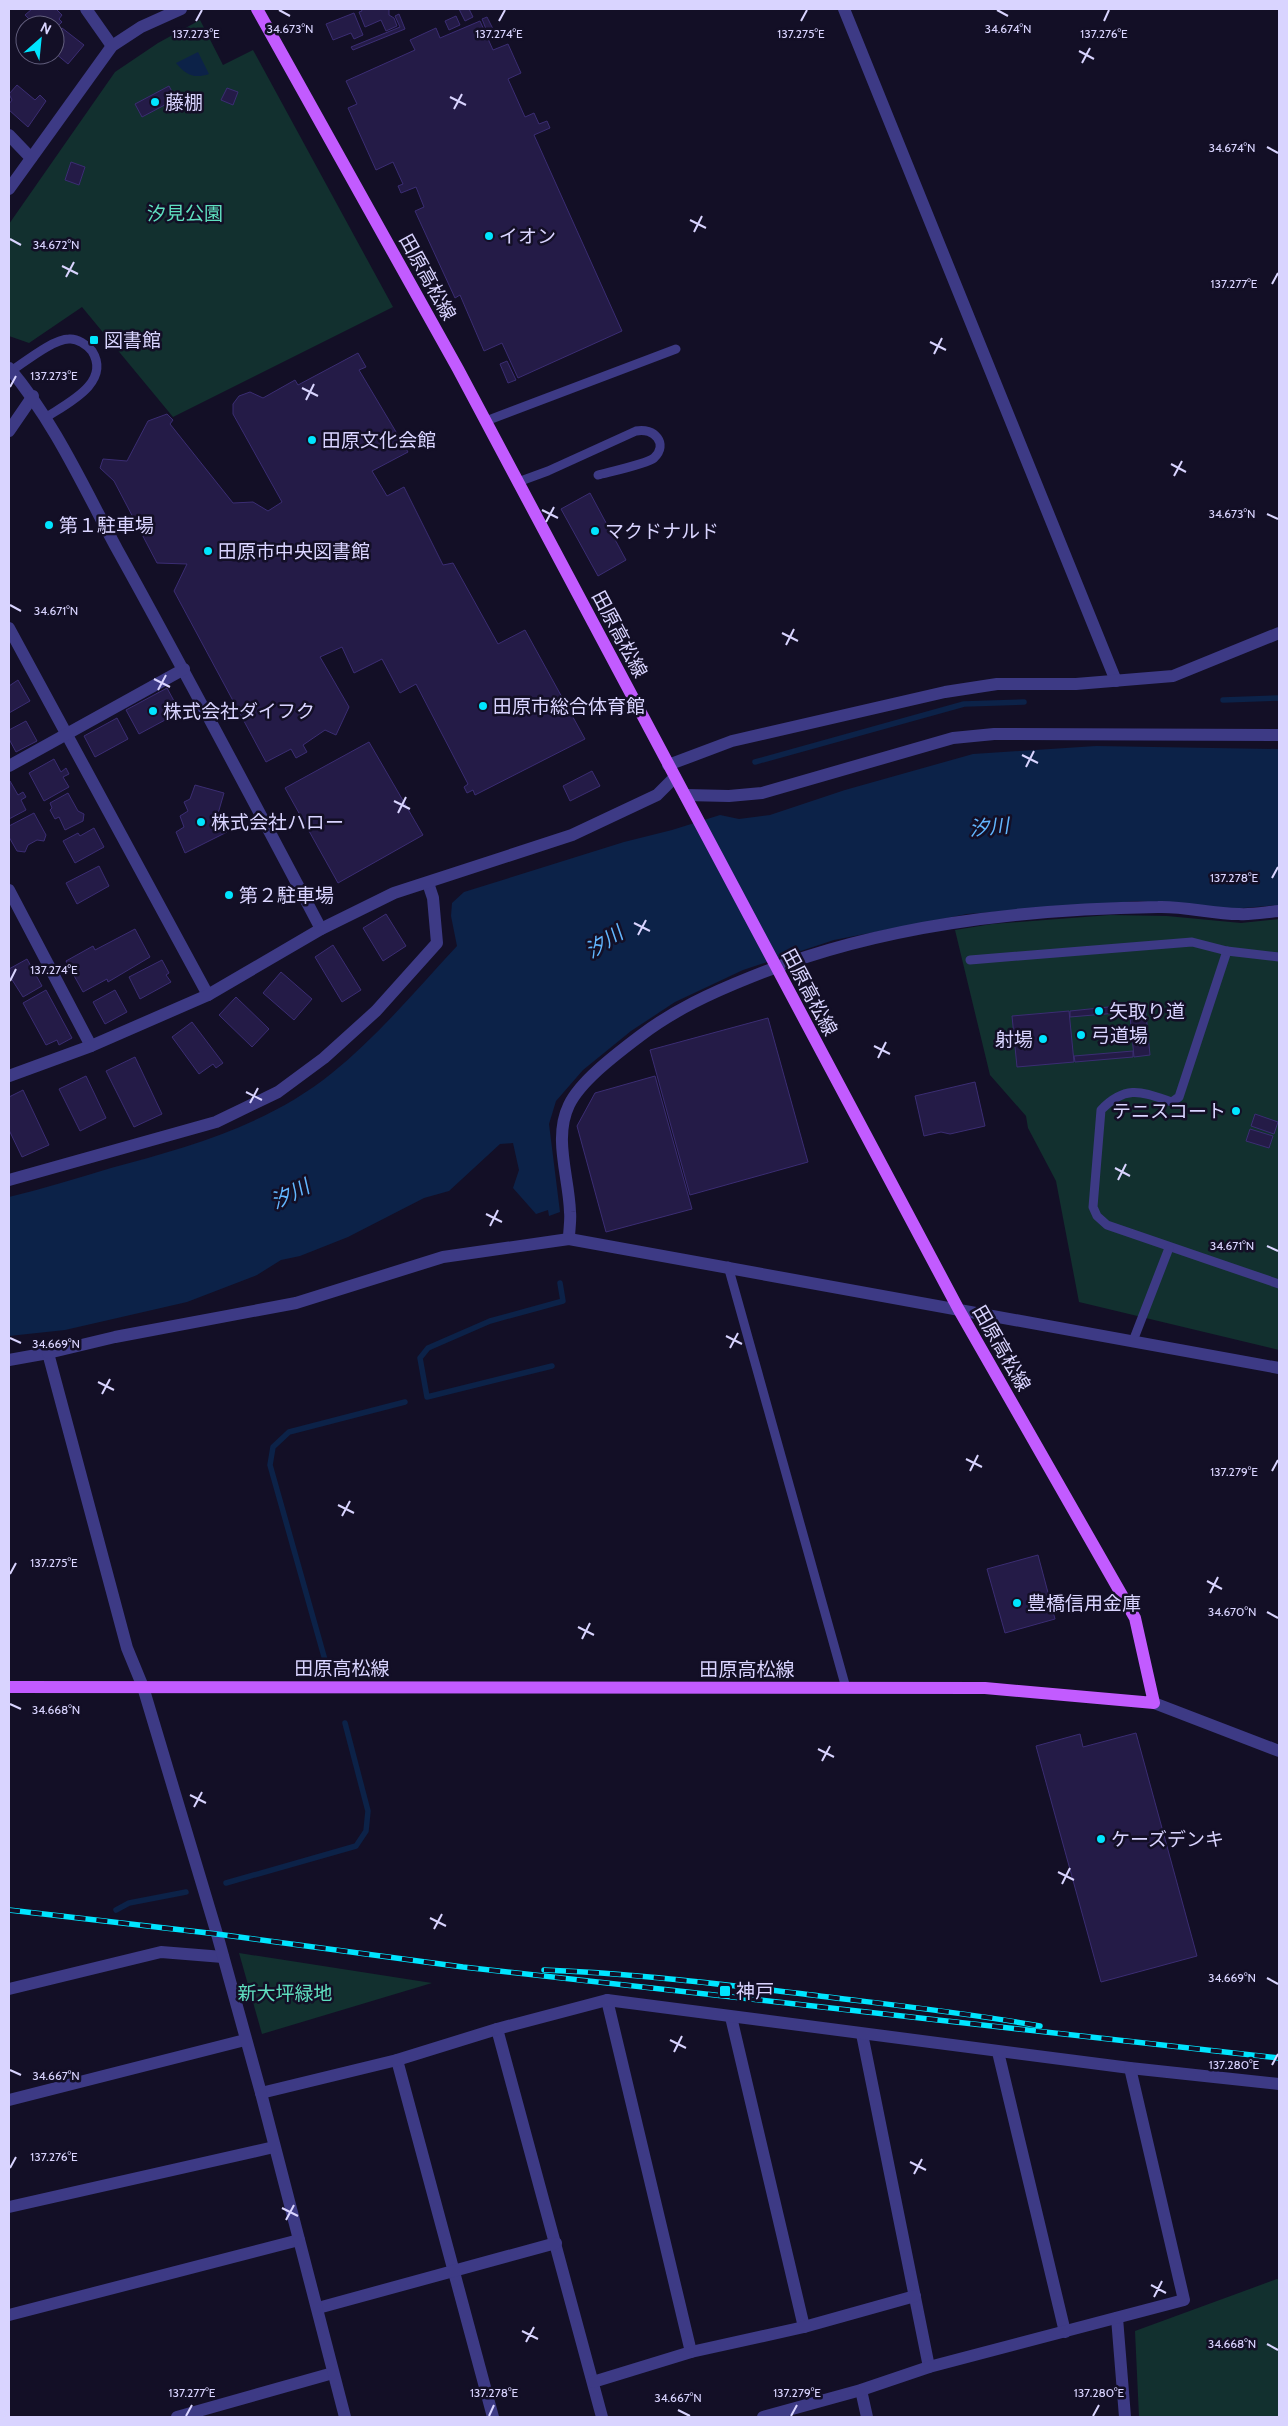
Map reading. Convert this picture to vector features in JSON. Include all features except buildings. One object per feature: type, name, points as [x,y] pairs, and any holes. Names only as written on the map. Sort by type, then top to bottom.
[{"type":"main road","name":"田原高松線","points":[[9,1687],[985,1688],[1154,1703],[1135,1618],[959,1310],[773,964],[486,421],[258,9]]},
{"type":"street","points":[[86,9],[112,46]]},
{"type":"street","points":[[9,189],[112,46],[141,27],[181,9]]},
{"type":"street","points":[[844,9],[1116,681]]},
{"type":"street","points":[[9,135],[31,158]]},
{"type":"street","points":[[10,370],[33,396],[184,669],[321,929]]},
{"type":"street","points":[[9,431],[33,396]]},
{"type":"street","points":[[9,628],[208,995]]},
{"type":"street","points":[[668,765],[732,741],[945,692],[997,684],[1076,684],[1174,676],[1279,633]]},
{"type":"street","points":[[9,766],[184,669]]},
{"type":"street","points":[[685,795],[729,796],[762,793],[953,738],[994,734],[1279,735]]},
{"type":"street","points":[[9,1076],[91,1046],[208,995],[321,929],[394,893],[572,835],[657,795],[676,778]]},
{"type":"street","points":[[9,1180],[216,1122],[278,1092],[324,1058],[376,1010],[437,942],[433,898],[428,883]]},
{"type":"street","points":[[9,890],[91,1046]]},
{"type":"street","points":[[569,1239],[570,1212],[562,1138],[564,1120],[570,1103],[586,1083],[617,1054],[664,1018],[708,994],[773,964],[877,936],[990,918],[1160,907],[1239,914],[1279,911]]},
{"type":"street","points":[[9,1360],[115,1337],[296,1303],[442,1257],[569,1239],[728,1266],[1279,1368]]},
{"type":"street","points":[[48,1353],[127,1648],[143,1687],[224,1957],[318,2308],[345,2417]]},
{"type":"street","points":[[1154,1703],[1279,1751]]},
{"type":"street","points":[[9,1989],[161,1952],[224,1957]]},
{"type":"street","points":[[261,2093],[396,2060],[498,2029],[607,2000],[998,2052],[1279,2084]]},
{"type":"street","points":[[607,2000],[691,2352]]},
{"type":"street","points":[[731,2017],[804,2327]]},
{"type":"street","points":[[498,2029],[602,2417]]},
{"type":"street","points":[[862,2034],[929,2367]]},
{"type":"street","points":[[9,2100],[246,2040]]},
{"type":"street","points":[[998,2052],[1065,2332]]},
{"type":"street","points":[[396,2060],[455,2270],[493,2417]]},
{"type":"street","points":[[763,2417],[861,2390],[929,2367],[1184,2300],[1130,2068]]},
{"type":"street","points":[[9,2207],[274,2147]]},
{"type":"street","points":[[9,2314],[300,2240]]},
{"type":"street","points":[[318,2308],[556,2243]]},
{"type":"street","points":[[593,2382],[691,2352],[804,2327],[915,2296]]},
{"type":"street","points":[[1117,2318],[1125,2417]]},
{"type":"street","points":[[177,2417],[333,2373]]},
{"type":"street","points":[[861,2390],[867,2417]]},
{"type":"lane","points":[[10,370],[54,344],[68,339],[81,342],[91,350],[97,362],[97,375],[92,384],[45,418]]},
{"type":"lane","points":[[486,421],[676,350]]},
{"type":"lane","points":[[518,482],[548,471],[636,431],[644,429],[652,431],[657,437],[660,444],[659,451],[651,460],[598,475]]},
{"type":"lane","points":[[970,960],[1192,942],[1227,951],[1279,957]]},
{"type":"lane","points":[[1227,951],[1178,1097],[1172,1102],[1140,1091],[1125,1093],[1112,1098],[1101,1110],[1093,1207],[1098,1216],[1108,1225],[1169,1248],[1279,1284]]},
{"type":"lane","points":[[1133,1341],[1169,1248]]},
{"type":"lane","points":[[728,1266],[846,1688]]},
{"type":"green space","name":"汐見公園","points":[[200,20],[223,65],[253,50],[393,307],[173,417],[82,307],[29,343],[9,336],[9,224],[115,72],[158,43]]},
{"type":"green space","points":[[1110,915],[1167,916],[1241,923],[1279,919],[1279,1350],[1079,1302],[1056,1181],[1028,1128],[1026,1116],[990,1075],[955,930],[992,924]]},
{"type":"green space","name":"新大坪緑地","points":[[239,1953],[432,1983],[262,2034]]},
{"type":"green space","points":[[1277,2279],[1279,2280],[1279,2417],[1139,2417],[1135,2331]]},
{"type":"water","points":[[198,52],[209,74],[191,75],[176,63]]},
{"type":"water","name":"汐川","points":[[1096,746],[1279,749],[1279,905],[1232,909],[1138,901],[967,914],[834,940],[743,970],[675,1002],[631,1031],[583,1070],[556,1101],[549,1124],[560,1212],[549,1216],[548,1210],[536,1214],[513,1188],[519,1170],[513,1143],[500,1144],[449,1191],[424,1198],[348,1237],[300,1256],[281,1260],[257,1275],[187,1302],[65,1330],[9,1336],[9,1197],[169,1152],[227,1132],[281,1107],[307,1091],[332,1073],[365,1044],[457,946],[451,916],[452,903],[464,892],[624,842],[720,815],[739,819],[770,815],[845,790],[973,754]]},
{"type":"waterway","points":[[1223,700],[1279,698]]},
{"type":"waterway","points":[[755,762],[964,704],[1024,702]]},
{"type":"waterway","points":[[552,1366],[427,1397],[420,1358],[428,1348],[490,1321],[563,1301],[560,1283]]},
{"type":"waterway","points":[[325,1660],[270,1465],[273,1447],[289,1432],[405,1402]]},
{"type":"waterway","points":[[226,1883],[356,1846],[366,1831],[368,1811],[345,1723]]},
{"type":"waterway","points":[[116,1910],[129,1903],[186,1892]]},
{"type":"railway","points":[[9,1910],[217,1934],[463,1967],[1279,2058]]},
{"type":"railway","points":[[544,1970],[642,1976],[739,1986],[952,2012],[1040,2026]]},
{"type":"place","name":"藤棚","points":[[155,102]]},
{"type":"place","name":"イオン","points":[[489,236]]},
{"type":"place","name":"図書館","points":[[94,340]]},
{"type":"place","name":"田原文化会館","points":[[312,440]]},
{"type":"place","name":"第１駐車場","points":[[49,525]]},
{"type":"place","name":"マクドナルド","points":[[595,531]]},
{"type":"place","name":"田原市中央図書館","points":[[208,551]]},
{"type":"place","name":"田原市総合体育館","points":[[483,706]]},
{"type":"place","name":"株式会社ダイフク","points":[[153,711]]},
{"type":"place","name":"株式会社ハロー","points":[[201,822]]},
{"type":"place","name":"第２駐車場","points":[[229,895]]},
{"type":"place","name":"矢取り道","points":[[1099,1011]]},
{"type":"place","name":"弓道場","points":[[1081,1035]]},
{"type":"place","name":"射場","points":[[1043,1039]]},
{"type":"place","name":"テニスコート","points":[[1236,1111]]},
{"type":"place","name":"豊橋信用金庫","points":[[1017,1603]]},
{"type":"place","name":"ケーズデンキ","points":[[1101,1839]]},
{"type":"place","name":"神戸","points":[[725,1991]]}]
